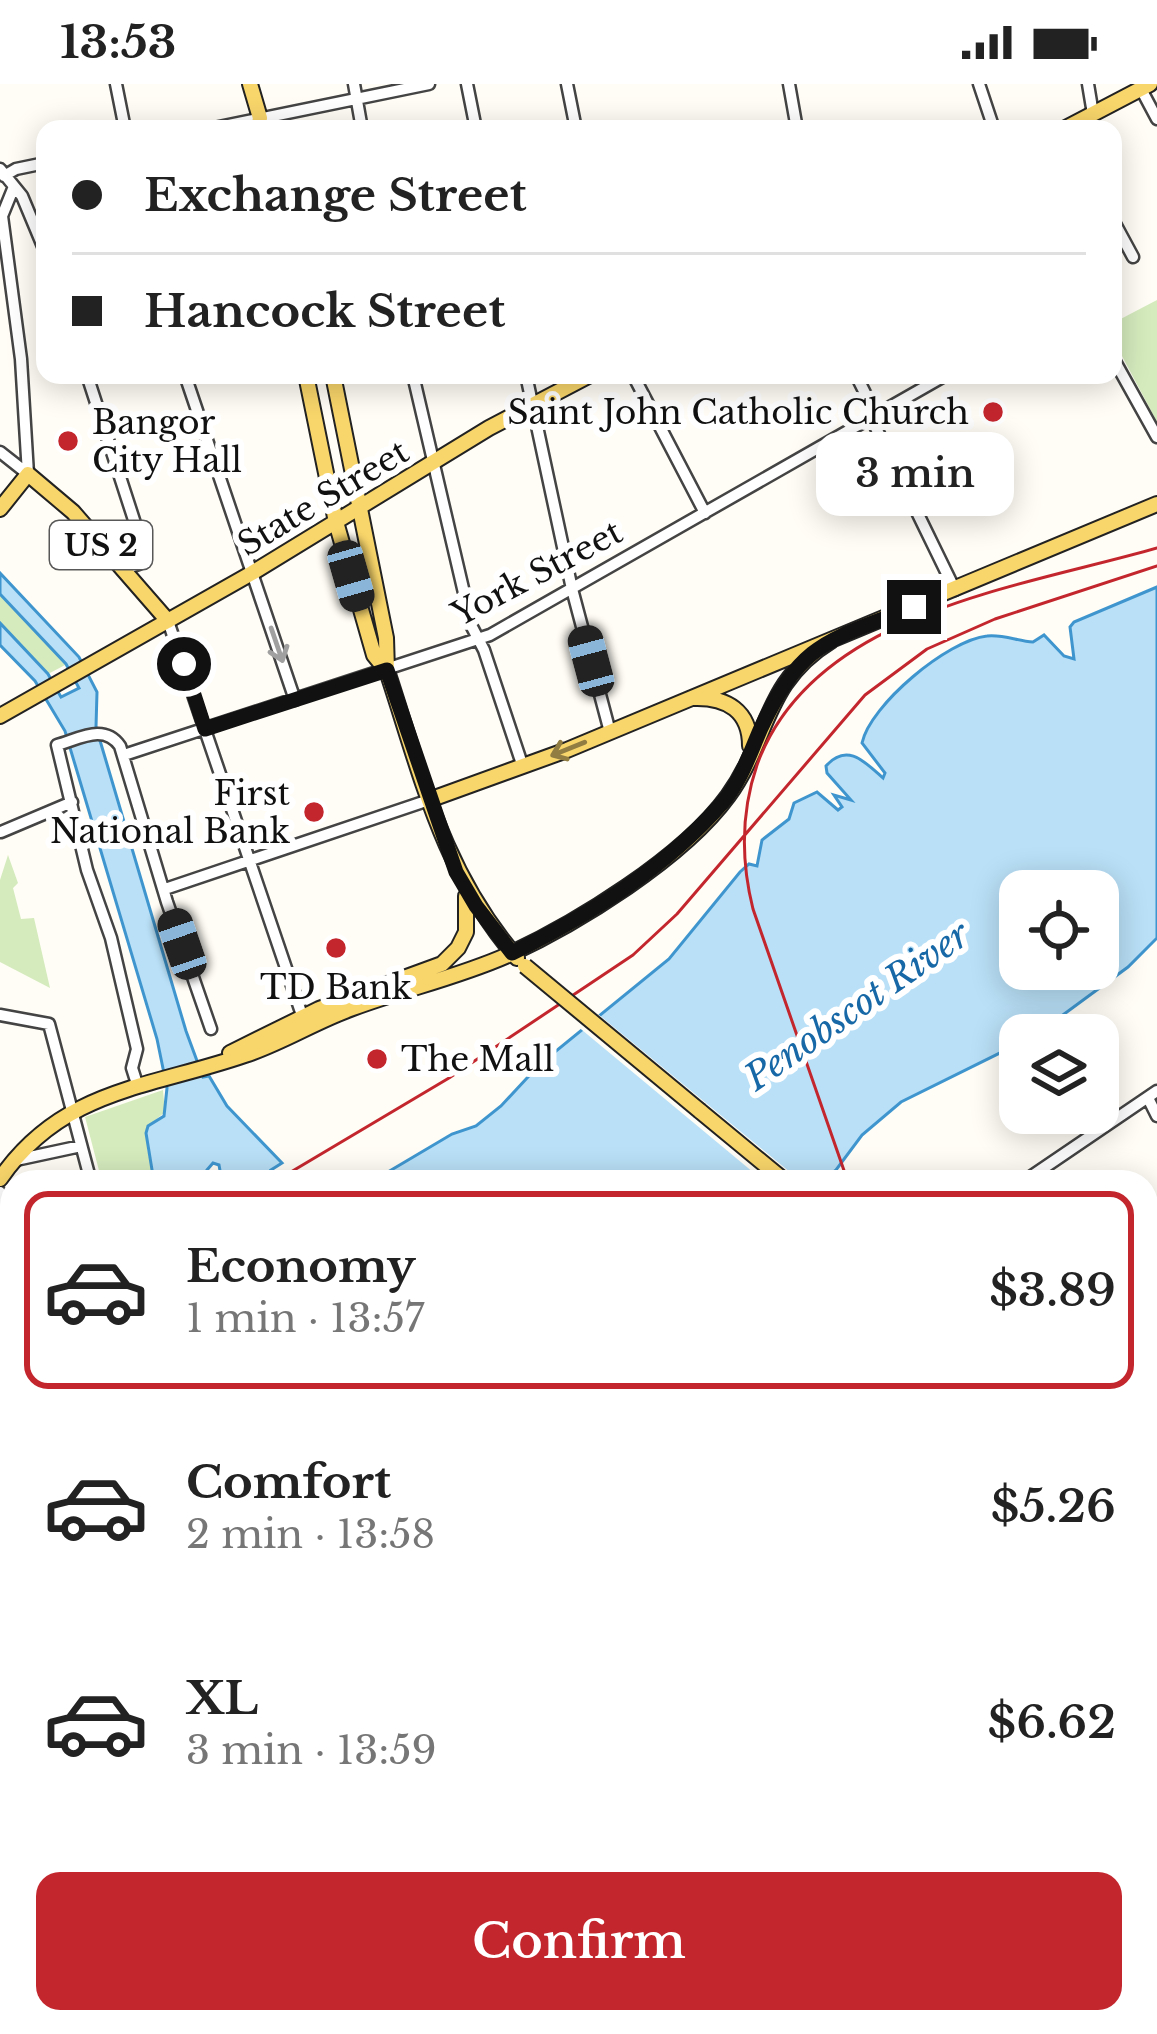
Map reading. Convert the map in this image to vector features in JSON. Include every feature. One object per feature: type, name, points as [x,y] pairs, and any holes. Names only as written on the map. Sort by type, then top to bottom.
[{"type":"main road","points":[[250,84],[258,120]]},
{"type":"main road","points":[[1080,120],[1146,86]]},
{"type":"main road","points":[[309,384],[336,522],[374,655],[387,670]]},
{"type":"main road","points":[[6,1156],[72,1110],[200,1067],[447,961],[466,932],[463,885],[429,800],[387,670],[386,638],[335,384]]},
{"type":"main road","name":"State Street","points":[[0,716],[573,384]]},
{"type":"main road","name":"US 2","points":[[0,509],[28,474],[73,512],[168,621]]},
{"type":"main road","points":[[429,800],[610,732],[1157,504]]},
{"type":"main road","points":[[304,1021],[512,953],[595,908],[658,862],[723,802],[790,673],[832,640]]},
{"type":"main road","points":[[679,701],[707,698],[734,707],[749,731],[748,757]]},
{"type":"main road","points":[[463,885],[525,966],[771,1170]]},
{"type":"street","points":[[116,84],[123,120]]},
{"type":"street","points":[[354,84],[360,120]]},
{"type":"street","points":[[275,120],[429,84]]},
{"type":"street","points":[[467,84],[474,120]]},
{"type":"street","points":[[567,84],[574,120]]},
{"type":"street","points":[[789,84],[795,120]]},
{"type":"street","points":[[979,84],[991,120]]},
{"type":"street","points":[[1088,84],[1093,113]]},
{"type":"street","points":[[1146,86],[1157,119]]},
{"type":"street","points":[[36,165],[2,173],[36,224]]},
{"type":"street","points":[[13,189],[2,216],[21,359],[28,474]]},
{"type":"street","points":[[1122,237],[1133,257]]},
{"type":"street","points":[[1122,374],[1157,436]]},
{"type":"street","points":[[90,384],[145,554],[139,564],[121,570]]},
{"type":"street","points":[[188,384],[295,700]]},
{"type":"street","points":[[415,384],[478,639],[523,767]]},
{"type":"street","points":[[528,384],[572,589],[610,732]]},
{"type":"street","points":[[638,384],[705,513]]},
{"type":"street","points":[[860,384],[955,590]]},
{"type":"street","name":"York Street","points":[[124,755],[478,639],[930,384]]},
{"type":"street","points":[[0,452],[28,474]]},
{"type":"street","points":[[168,621],[304,1021]]},
{"type":"street","points":[[138,1088],[132,1070],[136,1049],[111,938],[95,898],[57,746],[110,734],[124,755],[211,1029]]},
{"type":"street","points":[[165,889],[429,800]]},
{"type":"street","points":[[0,843],[0,830],[71,802]]},
{"type":"street","points":[[0,1015],[49,1024],[88,1170]]},
{"type":"street","points":[[1041,1170],[1152,1095],[1157,1116]]},
{"type":"street","points":[[6,1156],[82,1146]]},
{"type":"street","points":[[0,1192],[0,1203]]},
{"type":"green space","points":[[1157,300],[1157,422],[1122,356],[1122,318]]},
{"type":"green space","points":[[0,594],[67,664],[48,674],[0,623]]},
{"type":"green space","points":[[8,855],[18,883],[13,888],[21,919],[34,918],[50,988],[0,962],[0,880]]},
{"type":"green space","points":[[163,1090],[165,1112],[148,1126],[152,1170],[99,1170],[85,1117]]},
{"type":"water","points":[[0,573],[79,657],[97,692],[96,727],[186,1031],[203,1077],[209,1076],[227,1106],[282,1163],[271,1170],[220,1170],[213,1163],[207,1170],[152,1170],[146,1133],[148,1126],[164,1116],[167,1088],[157,1039],[65,731],[35,681],[0,645],[0,623],[48,674],[61,697],[79,688],[66,664],[0,594]]},
{"type":"water","name":"Penobscot River","points":[[1157,587],[1157,938],[1128,967],[1119,974],[1119,870],[999,870],[999,990],[1097,990],[1064,1014],[999,1014],[999,1053],[901,1102],[862,1135],[836,1170],[391,1170],[452,1134],[476,1126],[540,1064],[669,959],[740,872],[749,864],[757,866],[762,840],[789,819],[794,803],[817,792],[838,810],[842,807],[834,795],[851,800],[827,773],[826,766],[834,759],[856,757],[883,778],[885,773],[862,743],[868,728],[895,694],[932,662],[987,636],[1033,642],[1044,635],[1064,656],[1074,659],[1070,627],[1074,622]]},
{"type":"pier","points":[[593,1010],[787,1170],[751,1170],[576,1025]]},
{"type":"railway","points":[[844,1170],[753,909],[744,837],[757,765],[784,713],[823,672],[871,640],[984,594],[1157,548]]},
{"type":"railway","points":[[294,1170],[449,1078],[633,955],[677,914],[865,695],[927,649],[995,619],[1157,566]]},
{"type":"place","name":"Saint John Catholic Church","points":[[993,412]]},
{"type":"place","name":"Bangor City Hall","points":[[68,441]]},
{"type":"place","name":"First National Bank","points":[[314,812]]},
{"type":"place","name":"TD Bank","points":[[336,948]]},
{"type":"place","name":"The Mall","points":[[377,1059]]},
{"type":"route","points":[[184,664],[205,729],[387,670],[456,872],[512,953],[621,891],[716,810],[734,786],[780,688],[800,662],[832,640],[914,607]]}]
